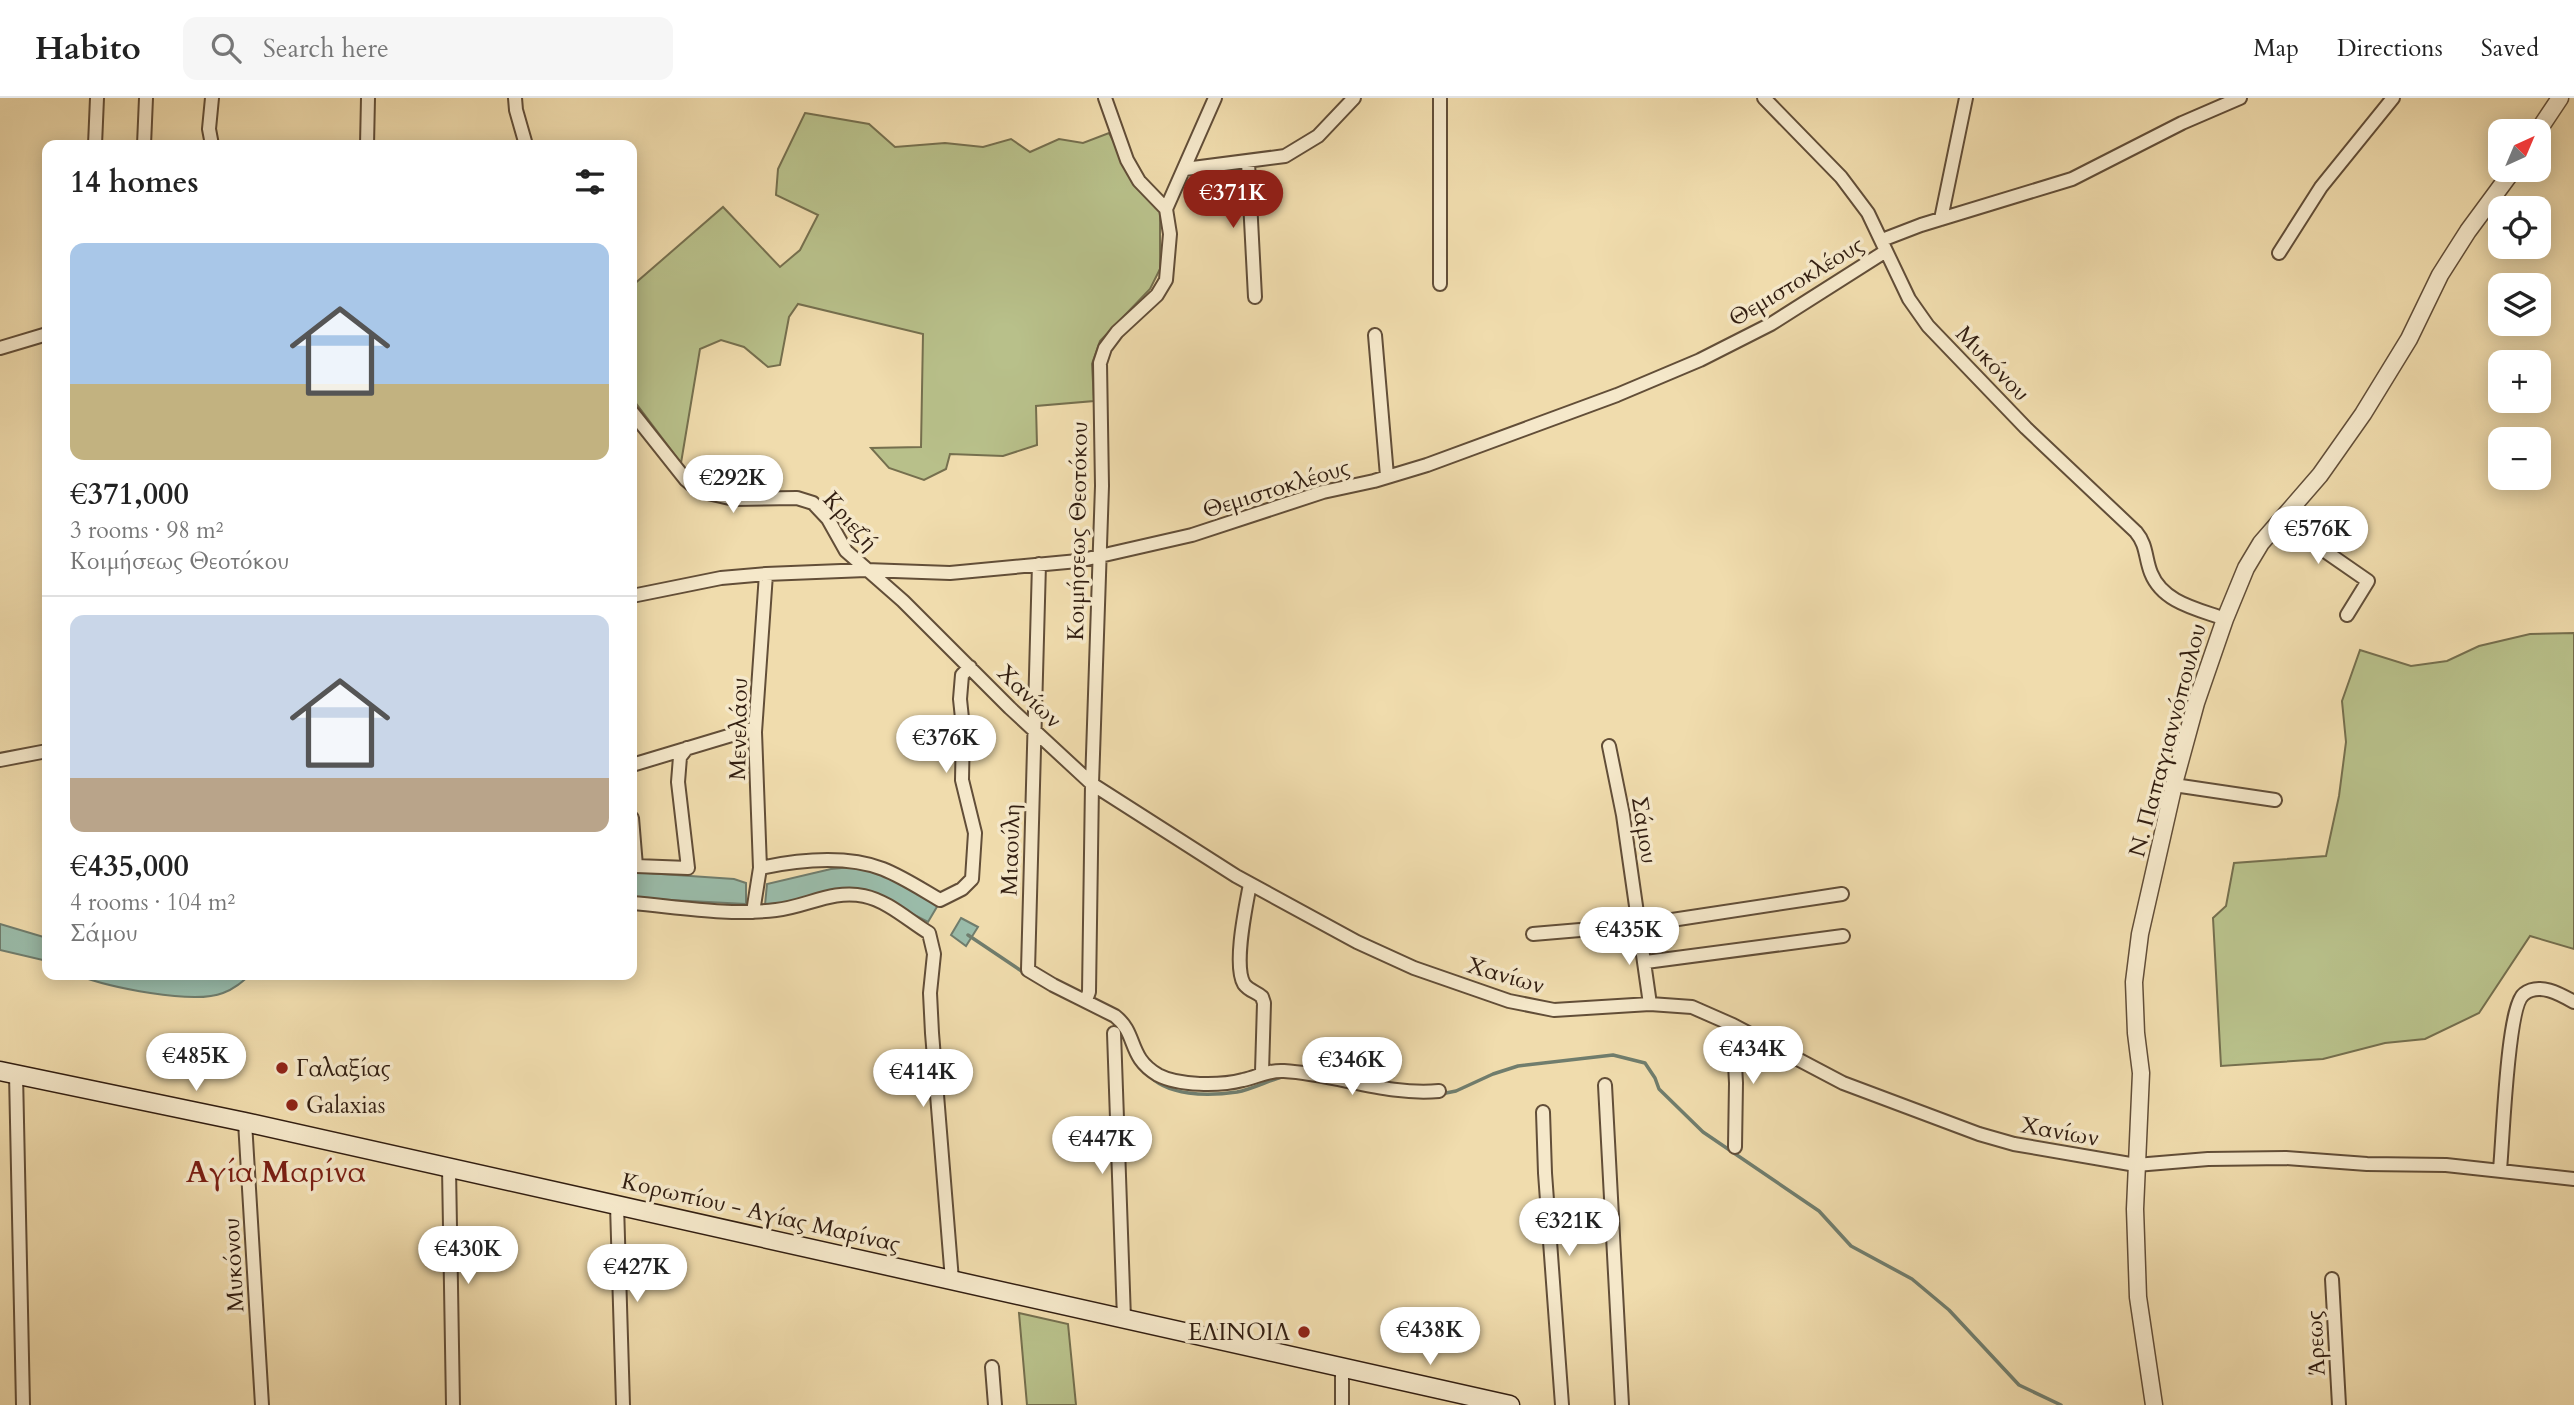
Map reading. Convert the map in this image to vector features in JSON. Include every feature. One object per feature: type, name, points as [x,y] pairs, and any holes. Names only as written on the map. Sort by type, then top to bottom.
[{"type":"main road","name":"Κορωπίου - Αγίας Μαρίνας","points":[[8,1072],[245,1122],[1510,1405]]},
{"type":"street","points":[[95,140],[97,98]]},
{"type":"street","points":[[144,140],[146,98]]},
{"type":"street","points":[[211,140],[209,129],[212,98]]},
{"type":"street","points":[[368,98],[368,140]]},
{"type":"street","points":[[515,98],[525,140]]},
{"type":"street","points":[[1105,98],[1127,160],[1139,181],[1166,209],[1215,98]]},
{"type":"street","points":[[1185,169],[1285,156],[1318,136],[1354,98]]},
{"type":"street","points":[[1440,98],[1440,284]]},
{"type":"street","name":"Μυκόνου","points":[[1764,98],[1841,177],[1868,213],[1909,299],[1928,326],[2026,428],[2143,539],[2151,573],[2163,591],[2186,606],[2225,619]]},
{"type":"street","points":[[1941,219],[1966,98]]},
{"type":"street","name":"Θεμιστοκλέους","points":[[637,595],[721,578],[766,574],[866,570],[950,573],[1078,561],[1192,535],[1323,492],[1427,465],[1563,416],[1699,360],[1799,308],[1884,246],[1941,219],[2072,179],[2182,123],[2240,98]]},
{"type":"street","points":[[2279,253],[2321,187],[2393,98]]},
{"type":"street","points":[[2546,119],[2560,98]]},
{"type":"street","points":[[1248,162],[1255,297]]},
{"type":"street","name":"Ν. Παπαγιαννόπουλου","points":[[2154,1405],[2138,1297],[2136,1165],[2141,1073],[2134,982],[2140,934],[2196,703],[2246,568],[2280,520],[2320,475],[2363,414],[2409,339],[2445,268],[2504,182]]},
{"type":"street","name":"Κοιμήσεως Θεοτόκου","points":[[1086,1000],[1089,992],[1101,486],[1100,363],[1105,348],[1117,332],[1157,295],[1166,280],[1170,234],[1166,209]]},
{"type":"street","points":[[0,348],[42,335]]},
{"type":"street","points":[[1375,335],[1387,476]]},
{"type":"street","name":"Κριεζή","points":[[637,418],[686,480],[699,491],[734,499],[797,498],[813,503],[828,519],[846,551],[866,570]]},
{"type":"street","points":[[2280,520],[2368,581],[2347,615]]},
{"type":"street","name":"Μιαούλη","points":[[1039,564],[1028,970],[1086,1000]]},
{"type":"street","name":"Χανίων","points":[[866,570],[903,601],[1092,784],[1250,884],[1357,942],[1414,968],[1509,1001],[1554,1010],[1650,1004],[1692,1007],[1733,1025],[1843,1083],[1979,1134],[2014,1144],[2136,1165],[2208,1159],[2286,1158],[2500,1169],[2574,1179]]},
{"type":"street","name":"Μενελάου","points":[[754,908],[760,868],[755,728],[766,574]]},
{"type":"street","points":[[760,868],[839,861],[865,864],[894,874],[940,900],[972,879],[975,833],[962,780],[963,728],[960,699],[962,675],[970,667]]},
{"type":"street","points":[[637,764],[755,728]]},
{"type":"street","name":"Σάμου","points":[[1609,746],[1623,815],[1646,961],[1650,1004]]},
{"type":"street","points":[[637,866],[688,868],[678,782],[680,757],[687,748]]},
{"type":"street","points":[[0,760],[42,752]]},
{"type":"street","points":[[2174,785],[2275,800]]},
{"type":"street","points":[[1250,884],[1240,957],[1241,974],[1248,989],[1262,997],[1264,1003],[1262,1072]]},
{"type":"street","points":[[637,903],[795,907],[848,894],[867,896],[879,901],[929,933],[934,954],[930,993],[932,1033],[952,1280]]},
{"type":"street","points":[[1533,934],[1639,925],[1842,894]]},
{"type":"street","points":[[1646,961],[1843,936]]},
{"type":"street","points":[[2500,1169],[2509,1048],[2519,999],[2529,992],[2542,989],[2560,994],[2574,1002]]},
{"type":"street","points":[[1086,1000],[1124,1022],[1143,1065],[1160,1076],[1180,1082],[1200,1084],[1243,1080],[1262,1072],[1284,1071],[1341,1078],[1403,1092],[1439,1091]]},
{"type":"street","points":[[1733,1025],[1737,1083],[1735,1147]]},
{"type":"street","points":[[1114,1033],[1124,1319]]},
{"type":"street","points":[[8,1072],[23,1405]]},
{"type":"street","points":[[1605,1085],[1622,1405]]},
{"type":"street","points":[[1543,1112],[1562,1405]]},
{"type":"street","name":"Μυκόνου","points":[[245,1122],[262,1405]]},
{"type":"street","points":[[449,1168],[453,1405]]},
{"type":"street","points":[[617,1205],[622,1405]]},
{"type":"street","name":"Άρεως","points":[[2332,1279],[2339,1405]]},
{"type":"street","points":[[992,1367],[995,1405]]},
{"type":"street","points":[[1342,1367],[1342,1405]]},
{"type":"green space","points":[[805,113],[869,124],[895,147],[945,143],[983,147],[1011,139],[1030,152],[1059,139],[1083,143],[1109,133],[1140,191],[1160,210],[1160,269],[1150,289],[1100,341],[1092,364],[1094,401],[1036,406],[1037,445],[1003,456],[950,454],[946,469],[924,480],[889,468],[871,448],[921,447],[923,334],[798,304],[789,317],[780,365],[768,367],[744,347],[721,340],[700,349],[681,463],[637,405],[637,282],[723,207],[780,267],[800,250],[818,215],[776,195],[778,169]]},
{"type":"green space","points":[[2574,633],[2574,949],[2530,936],[2479,1013],[2425,1039],[2385,1043],[2323,1059],[2221,1066],[2213,918],[2226,906],[2234,863],[2326,856],[2339,796],[2346,742],[2342,701],[2360,650],[2411,666],[2447,661],[2479,646],[2530,634]]},
{"type":"green space","points":[[1019,1313],[1068,1324],[1076,1405],[1027,1405]]},
{"type":"shaded area","points":[[852,867],[883,872],[938,905],[928,922],[878,896],[765,905],[767,884],[831,869]]},
{"type":"shaded area","points":[[637,872],[734,879],[746,883],[746,904],[637,898]]},
{"type":"shaded area","points":[[961,918],[978,927],[966,946],[951,935]]},
{"type":"shaded area","points":[[0,924],[42,937],[42,960],[0,950]]},
{"type":"shaded area","points":[[93,980],[243,980],[223,993],[192,997],[109,985]]},
{"type":"waterway","points":[[968,935],[1026,974]]},
{"type":"waterway","points":[[1441,1094],[1456,1091],[1518,1066],[1613,1055],[1645,1063],[1659,1089],[1703,1132],[1819,1211],[1851,1246],[1912,1279],[1949,1310],[2019,1385],[2061,1405]]},
{"type":"waterway","points":[[1147,1073],[1165,1087],[1201,1094],[1237,1092],[1285,1076]]},
{"type":"place","name":"Γαλαξίας","points":[[282,1068]]},
{"type":"place","name":"Galaxias","points":[[292,1105]]},
{"type":"place","name":"ΕΛΙΝΟΙΛ","points":[[1304,1332]]},
{"type":"district","name":"Αγία Μαρίνα","points":[[276,1172]]}]
